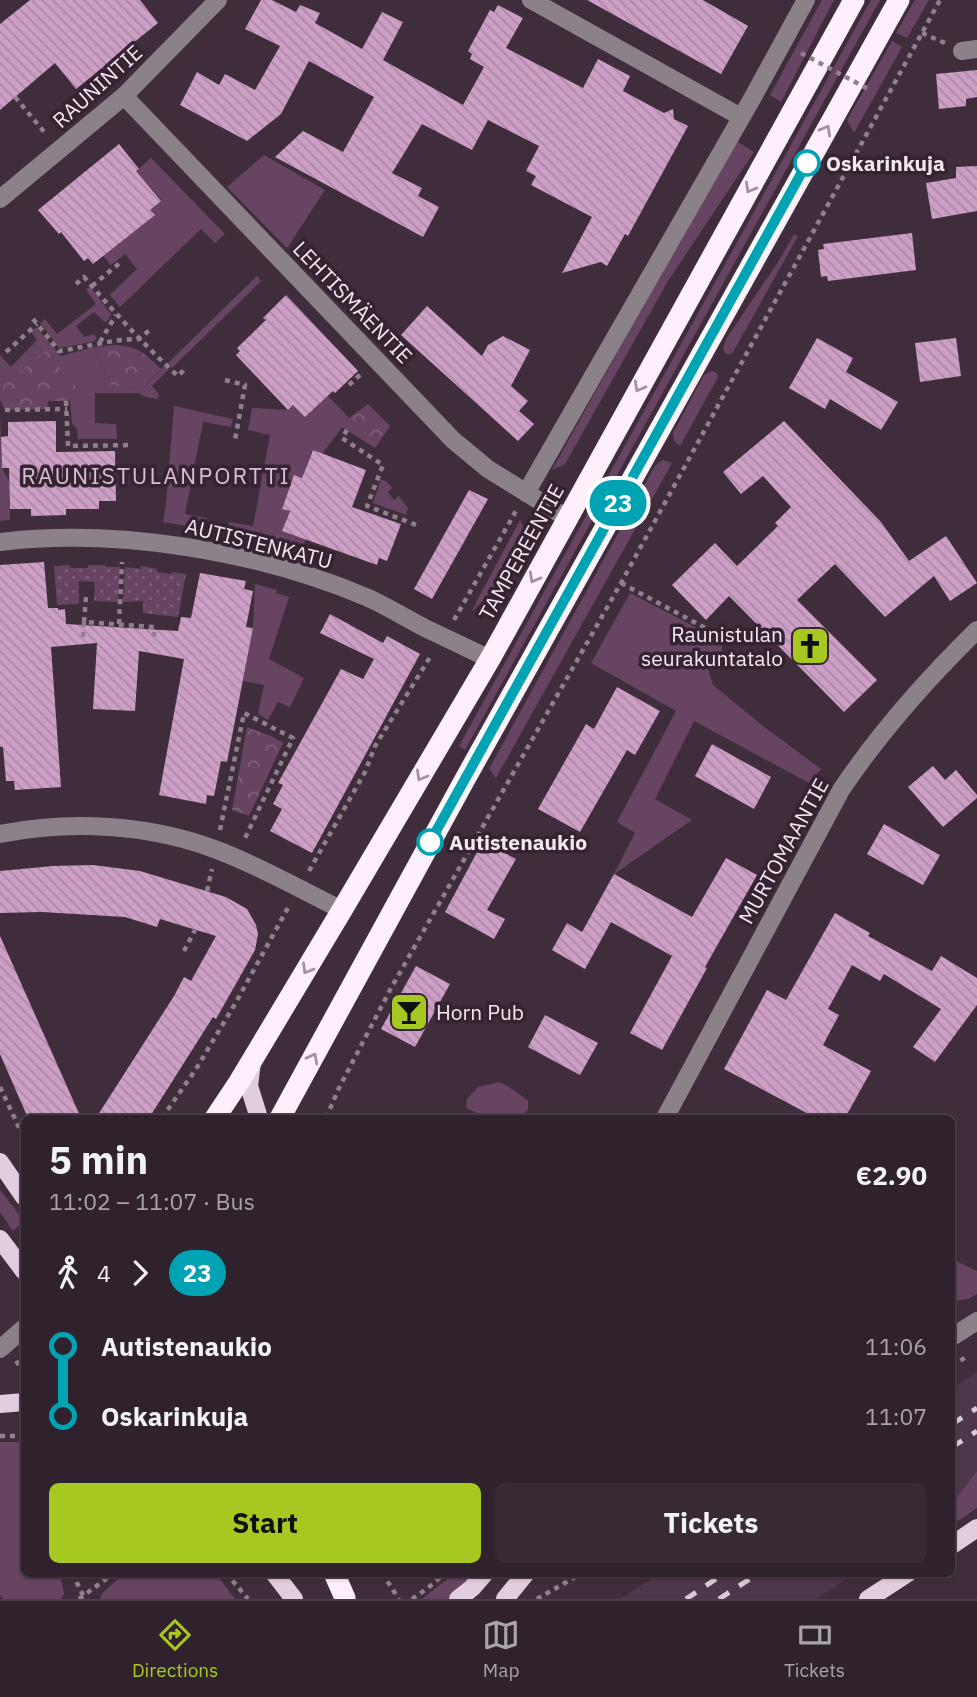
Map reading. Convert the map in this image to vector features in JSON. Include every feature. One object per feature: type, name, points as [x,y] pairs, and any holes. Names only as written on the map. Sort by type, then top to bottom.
[{"type":"highway","name":"TAMPEREENTIE","points":[[217,1115],[342,911],[490,659],[854,0]]},
{"type":"highway","points":[[282,1115],[483,746],[899,0]]},
{"type":"highway","points":[[336,1577],[346,1598]]},
{"type":"main road","points":[[252,1058],[249,1086],[258,1115]]},
{"type":"main road","points":[[0,1162],[21,1193]]},
{"type":"main road","points":[[0,1239],[21,1266]]},
{"type":"main road","points":[[0,1404],[21,1402]]},
{"type":"main road","points":[[955,1543],[977,1528]]},
{"type":"main road","points":[[277,1577],[294,1599]]},
{"type":"main road","points":[[331,1577],[346,1598]]},
{"type":"main road","points":[[458,1599],[482,1577]]},
{"type":"main road","points":[[505,1599],[523,1577]]},
{"type":"main road","points":[[868,1599],[902,1577]]},
{"type":"street","name":"RAUNINTIE","points":[[0,199],[124,96],[218,0]]},
{"type":"street","points":[[531,0],[741,117]]},
{"type":"street","name":"TAMPEREENTIE","points":[[526,493],[806,0]]},
{"type":"street","name":"LEHTISMÄENTIE","points":[[124,96],[453,440],[488,469],[566,518]]},
{"type":"street","name":"AUTISTENKATU","points":[[0,542],[109,539],[175,545],[269,564],[322,580],[385,606],[490,659]]},
{"type":"street","name":"MURTOMAANTIE","points":[[668,1115],[841,790],[866,754],[944,662],[977,630]]},
{"type":"street","points":[[0,834],[48,827],[83,826],[139,830],[173,836],[237,858],[342,911]]},
{"type":"street","points":[[955,1334],[977,1321]]},
{"type":"street","points":[[0,1349],[21,1331]]},
{"type":"path","points":[[327,1115],[390,990],[621,583],[940,0]]},
{"type":"path","points":[[906,43],[914,47]]},
{"type":"path","points":[[801,53],[870,90]]},
{"type":"path","points":[[15,97],[59,150]]},
{"type":"path","points":[[92,286],[121,262]]},
{"type":"path","points":[[76,284],[84,277],[139,340],[178,376],[184,370]]},
{"type":"path","points":[[100,343],[116,314]]},
{"type":"path","points":[[33,318],[60,351],[100,343],[139,340],[152,328]]},
{"type":"path","points":[[6,352],[37,324]]},
{"type":"path","points":[[349,385],[363,371]]},
{"type":"path","points":[[225,380],[245,385],[235,440]]},
{"type":"path","points":[[66,401],[68,446],[132,445]]},
{"type":"path","points":[[5,410],[67,409]]},
{"type":"path","points":[[347,430],[342,438],[383,465],[367,506],[419,526]]},
{"type":"path","points":[[307,876],[365,772],[375,746],[457,616],[526,493]]},
{"type":"path","points":[[119,624],[123,557]]},
{"type":"path","points":[[621,583],[724,638]]},
{"type":"path","points":[[83,637],[86,596]]},
{"type":"path","points":[[84,622],[155,626],[153,642]]},
{"type":"path","points":[[216,850],[244,713],[293,738],[237,858]]},
{"type":"path","points":[[164,1115],[196,1069],[235,1004],[285,913]]},
{"type":"path","points":[[184,951],[195,930]]},
{"type":"path","points":[[0,1087],[21,1132]]},
{"type":"path","points":[[15,1360],[21,1368]]},
{"type":"path","points":[[0,1436],[21,1436]]},
{"type":"path","points":[[74,1577],[82,1598],[109,1577]]},
{"type":"path","points":[[229,1577],[248,1599]]},
{"type":"path","points":[[385,1577],[399,1599]]},
{"type":"path","points":[[412,1599],[440,1577]]},
{"type":"path","points":[[537,1599],[575,1577]]},
{"type":"shaded area","points":[[977,1372],[977,1471],[955,1500],[955,1386]]},
{"type":"shaded area","points":[[655,1577],[849,1577],[816,1599],[620,1599]]},
{"type":"green space","points":[[822,0],[834,0],[781,102],[770,95]]},
{"type":"green space","points":[[871,0],[880,0],[465,750],[459,746]]},
{"type":"green space","points":[[915,0],[929,0],[907,38],[896,33]]},
{"type":"green space","points":[[892,41],[902,47],[854,133],[847,120]]},
{"type":"green space","points":[[735,140],[754,152],[668,281],[565,464],[552,470]]},
{"type":"green space","points":[[264,155],[325,190],[287,248],[227,187]]},
{"type":"green space","points":[[151,158],[225,234],[215,243],[201,229],[120,307],[110,295],[137,269],[125,254],[111,265],[99,251],[127,227],[132,233],[154,215],[150,210],[161,200],[136,171]]},
{"type":"green space","points":[[794,234],[798,236],[732,354],[726,354],[723,349],[726,339]]},
{"type":"green space","points":[[257,276],[261,281],[172,368],[168,363]]},
{"type":"green space","points":[[91,288],[111,314],[106,323],[94,312],[76,326],[84,337],[94,334],[97,339],[59,348],[40,323],[45,319],[57,334],[96,304],[86,290]]},
{"type":"green space","points":[[36,327],[61,356],[94,347],[111,386],[143,388],[164,366],[168,370],[152,386],[159,397],[146,397],[138,393],[95,393],[95,423],[116,424],[117,439],[78,439],[77,429],[72,423],[70,401],[77,400],[77,388],[46,351],[0,389],[0,355],[11,367],[37,340],[31,332]]},
{"type":"green space","points":[[115,345],[141,352],[161,369],[142,388],[111,386],[94,347]]},
{"type":"green space","points":[[46,350],[77,388],[77,401],[48,401],[47,409],[5,410],[0,400],[0,389]]},
{"type":"green space","points":[[712,371],[717,373],[718,377],[680,446],[674,441],[673,433],[704,375]]},
{"type":"green space","points":[[328,396],[349,418],[322,454],[312,450],[302,478],[294,476],[282,508],[289,511],[283,531],[306,539],[301,553],[227,534],[229,522],[253,526],[270,435],[248,430],[252,408],[288,410],[293,405],[305,417]]},
{"type":"green space","points":[[368,404],[390,426],[375,448],[342,427],[349,418]]},
{"type":"green space","points":[[174,406],[233,419],[231,427],[203,422],[185,514],[207,518],[205,529],[163,522]]},
{"type":"green space","points":[[0,414],[2,468],[9,481],[10,520],[0,521]]},
{"type":"green space","points":[[663,460],[672,463],[496,778],[489,769],[655,466]]},
{"type":"green space","points":[[381,479],[392,488],[388,492],[394,500],[399,496],[408,508],[406,515],[373,503]]},
{"type":"green space","points":[[520,520],[524,537],[494,592],[471,612]]},
{"type":"green space","points":[[70,565],[71,568],[88,568],[88,565],[120,567],[118,602],[94,601],[95,582],[79,581],[79,604],[57,605],[54,566]]},
{"type":"green space","points":[[141,566],[157,569],[157,572],[186,574],[178,617],[143,613],[143,601],[123,602],[125,567],[141,569]]},
{"type":"green space","points":[[255,584],[277,590],[276,593],[289,597],[269,659],[304,678],[290,707],[278,702],[268,720],[258,714],[264,685],[243,681],[253,628]]},
{"type":"green space","points":[[630,593],[722,641],[722,657],[706,662],[713,685],[821,769],[809,783],[694,721],[655,799],[692,820],[614,874],[635,833],[617,822],[676,711],[591,663]]},
{"type":"green space","points":[[247,727],[283,743],[249,816],[232,810]]},
{"type":"green space","points":[[500,1082],[528,1101],[528,1110],[522,1115],[481,1115],[466,1108],[467,1099],[478,1087]]},
{"type":"green space","points":[[0,1190],[21,1217],[21,1224],[13,1231],[0,1212]]},
{"type":"green space","points":[[955,1262],[977,1271],[977,1294],[968,1299],[955,1301]]},
{"type":"green space","points":[[0,1442],[21,1442],[21,1577],[61,1577],[64,1594],[61,1599],[3,1599],[0,1595]]},
{"type":"green space","points":[[977,1471],[977,1508],[955,1523],[955,1500]]},
{"type":"green space","points":[[121,1577],[218,1577],[235,1599],[101,1599],[101,1595]]},
{"type":"green space","points":[[450,1577],[470,1577],[447,1599],[422,1599]]},
{"type":"building","points":[[30,0],[140,0],[158,23],[76,89],[55,63],[0,110],[0,24]]},
{"type":"building","points":[[261,0],[272,0],[296,12],[300,5],[320,13],[315,23],[362,49],[382,12],[403,22],[383,60],[463,105],[484,67],[470,59],[472,54],[468,51],[490,10],[494,12],[498,5],[523,18],[506,48],[583,88],[598,59],[630,76],[623,91],[664,113],[673,109],[674,119],[688,126],[628,236],[625,234],[607,266],[601,262],[562,273],[592,217],[531,185],[536,176],[526,171],[539,146],[488,120],[472,150],[422,124],[392,173],[422,188],[418,196],[439,207],[423,237],[275,157],[303,131],[343,152],[374,97],[309,61],[281,114],[247,141],[180,105],[197,72],[219,85],[225,74],[255,90],[280,46],[245,29]]},
{"type":"building","points":[[587,0],[703,0],[748,26],[721,74]]},
{"type":"building","points":[[977,70],[977,97],[966,99],[966,106],[939,109],[936,74]]},
{"type":"building","points":[[119,144],[139,169],[136,171],[161,201],[150,210],[155,215],[93,264],[88,258],[84,261],[61,232],[59,234],[38,210]]},
{"type":"building","points":[[977,166],[977,211],[932,219],[926,183],[956,178],[956,167]]},
{"type":"building","points":[[912,233],[916,270],[828,281],[827,276],[821,277],[818,250],[824,249],[823,244]]},
{"type":"building","points":[[286,295],[358,371],[305,417],[293,405],[288,410],[236,355],[240,351],[237,348],[266,320],[263,318]]},
{"type":"building","points":[[427,306],[482,356],[488,345],[503,336],[530,350],[511,386],[528,401],[519,411],[534,424],[518,441],[401,335]]},
{"type":"building","points":[[817,338],[853,358],[846,372],[898,402],[881,430],[830,399],[825,409],[789,388]]},
{"type":"building","points":[[956,338],[961,376],[920,382],[915,343]]},
{"type":"building","points":[[56,421],[56,452],[115,451],[116,501],[99,501],[99,509],[66,509],[66,515],[31,516],[31,509],[10,509],[9,468],[2,468],[1,437],[8,436],[8,422]]},
{"type":"building","points":[[784,421],[881,522],[909,561],[946,536],[977,583],[950,601],[934,576],[885,617],[835,564],[797,600],[877,680],[844,712],[729,596],[706,620],[672,585],[715,543],[737,566],[778,526],[775,523],[791,507],[763,476],[741,494],[723,472]]},
{"type":"building","points":[[313,450],[366,470],[352,507],[401,524],[387,561],[379,558],[377,565],[282,531],[290,511],[282,509],[294,475],[302,478]]},
{"type":"building","points":[[469,490],[488,499],[432,599],[414,589]]},
{"type":"building","points":[[44,562],[48,608],[65,609],[66,624],[178,631],[181,617],[191,618],[200,573],[246,581],[244,589],[253,591],[246,627],[253,628],[227,762],[221,761],[214,796],[207,795],[206,804],[159,795],[184,659],[139,651],[135,711],[93,709],[97,643],[51,647],[61,787],[15,790],[14,781],[6,781],[3,747],[0,747],[0,565]]},
{"type":"building","points":[[330,614],[383,643],[387,636],[420,654],[312,853],[270,831],[282,809],[273,804],[283,785],[278,783],[341,669],[363,679],[374,659],[320,633]]},
{"type":"building","points":[[617,687],[660,711],[635,755],[627,750],[580,832],[538,809],[586,724],[594,729]]},
{"type":"building","points":[[712,744],[771,777],[754,809],[695,776]]},
{"type":"building","points":[[933,766],[945,780],[956,770],[977,795],[977,798],[943,827],[908,787]]},
{"type":"building","points":[[884,824],[940,855],[923,885],[867,854]]},
{"type":"building","points":[[483,841],[516,859],[487,910],[505,919],[494,939],[445,912]]},
{"type":"building","points":[[726,858],[757,875],[662,1050],[630,1033],[672,956],[611,922],[585,969],[552,950],[567,923],[582,932],[614,874],[692,917]]},
{"type":"building","points":[[93,865],[140,871],[226,897],[247,909],[256,925],[258,934],[255,950],[216,1019],[213,1017],[151,1115],[98,1115],[184,977],[191,981],[216,936],[160,919],[157,927],[125,917],[42,912],[0,913],[0,871]]},
{"type":"building","points":[[835,913],[870,933],[868,936],[932,971],[941,956],[977,978],[977,1005],[935,1062],[913,1047],[941,1009],[884,974],[880,981],[852,965],[828,1009],[839,1015],[823,1045],[871,1071],[847,1115],[810,1115],[724,1069],[767,990],[786,1000]]},
{"type":"building","points":[[0,936],[80,1115],[27,1115],[0,1054]]},
{"type":"building","points":[[416,966],[450,984],[415,1047],[381,1029]]},
{"type":"building","points":[[545,1015],[598,1043],[580,1075],[528,1047]]},
{"type":"railway","points":[[955,1422],[977,1408]]},
{"type":"railway","points":[[955,1445],[977,1431]]},
{"type":"railway","points":[[686,1599],[719,1577]]},
{"type":"railway","points":[[719,1599],[753,1577]]},
{"type":"bus line","name":"23","points":[[430,842],[807,163]]},
{"type":"place","name":"Oskarinkuja","points":[[807,163]]},
{"type":"place","name":"Raunistulan seurakuntatalo","points":[[810,646]]},
{"type":"place","name":"Autistenaukio","points":[[430,842]]},
{"type":"place","name":"Horn Pub","points":[[409,1012]]},
{"type":"district","name":"RAUNISTULANPORTTI","points":[[156,475]]}]
